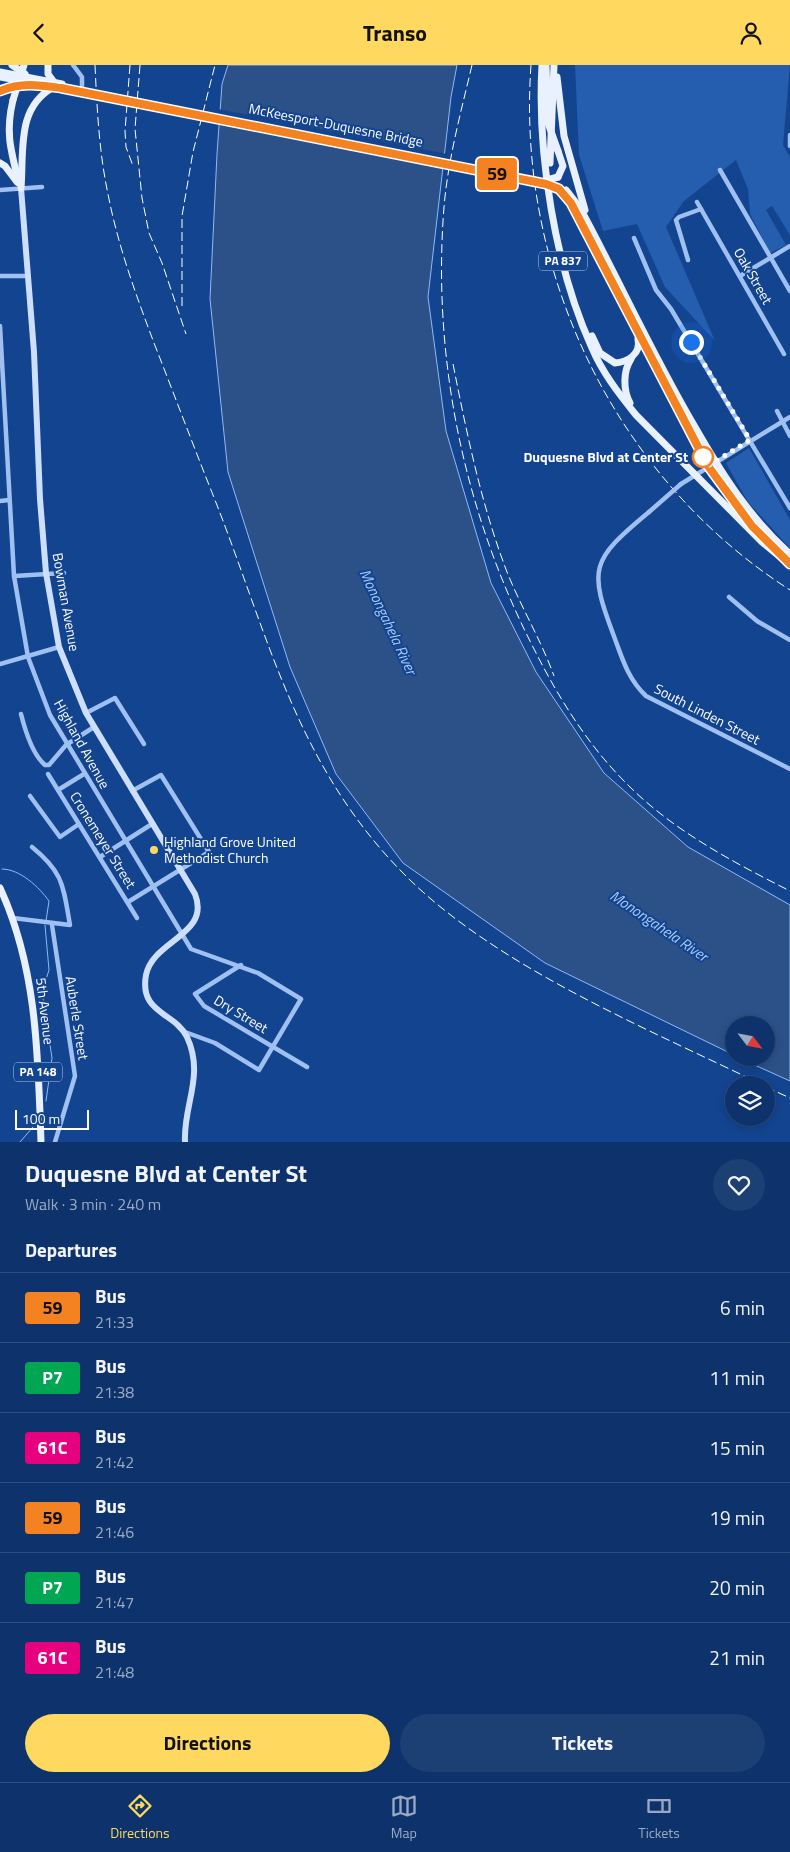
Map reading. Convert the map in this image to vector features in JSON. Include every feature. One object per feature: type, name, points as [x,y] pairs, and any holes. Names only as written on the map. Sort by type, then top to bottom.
[{"type":"main road","points":[[12,65],[33,81]]},
{"type":"main road","points":[[21,188],[9,147],[8,130],[13,100],[24,65]]},
{"type":"main road","points":[[48,65],[48,74],[58,85]]},
{"type":"main road","name":"PA 837","points":[[542,65],[540,91],[554,219],[565,270],[577,312],[592,349],[618,393],[636,415],[762,542],[790,565]]},
{"type":"main road","points":[[546,65],[548,123],[563,166],[558,177],[547,180]]},
{"type":"main road","points":[[555,65],[550,162],[566,259],[582,313],[600,353],[615,363],[631,358]]},
{"type":"main road","name":"PA 837","points":[[555,65],[564,136],[572,169],[591,227],[679,399],[715,462],[752,516],[790,554]]},
{"type":"main road","points":[[0,72],[33,81]]},
{"type":"main road","points":[[0,77],[58,85]]},
{"type":"main road","points":[[0,91],[33,81]]},
{"type":"main road","points":[[21,188],[26,123],[36,100],[58,85]]},
{"type":"main road","name":"McKeesport-Duquesne Bridge","points":[[58,85],[547,180],[575,199],[591,227]]},
{"type":"main road","name":"McKeesport-Duquesne Bridge","points":[[58,85],[559,187]]},
{"type":"main road","points":[[2,163],[21,188]]},
{"type":"main road","points":[[559,187],[571,203],[708,466],[752,526],[790,565]]},
{"type":"main road","name":"Bowman Avenue","points":[[21,188],[34,352],[40,499],[46,573],[59,647],[86,713],[195,894],[199,906],[197,919],[182,935],[158,953],[150,964],[145,983],[148,999],[159,1012],[185,1032]]},
{"type":"main road","points":[[636,331],[638,349],[631,358],[625,374],[627,399],[636,415]]},
{"type":"main road","name":"5th Avenue","points":[[0,888],[13,918],[33,1003],[41,1142]]},
{"type":"main road","points":[[185,1032],[192,1049],[195,1079],[184,1132],[185,1142]]},
{"type":"street","points":[[73,65],[82,77],[82,91]]},
{"type":"street","points":[[790,135],[790,146]]},
{"type":"street","points":[[720,170],[790,291]]},
{"type":"street","points":[[0,190],[42,187]]},
{"type":"street","name":"Oak Street","points":[[697,201],[784,354]]},
{"type":"street","points":[[688,260],[676,220],[679,217],[701,209]]},
{"type":"street","points":[[634,238],[656,289],[671,309],[790,508]]},
{"type":"street","points":[[740,276],[790,246]]},
{"type":"street","points":[[0,277],[27,276]]},
{"type":"street","name":"Highland Avenue","points":[[0,326],[2,426],[14,576],[28,657],[50,715],[66,745],[191,949],[241,965],[277,983],[300,999],[273,1047]]},
{"type":"street","points":[[777,411],[790,436]]},
{"type":"street","name":"South Linden Street","points":[[790,417],[681,484],[614,542],[602,560],[598,572],[599,597],[628,673],[637,687],[653,700],[790,769]]},
{"type":"street","points":[[0,501],[9,500]]},
{"type":"street","points":[[14,576],[64,573]]},
{"type":"street","points":[[729,597],[757,621],[790,640]]},
{"type":"street","points":[[0,664],[59,647]]},
{"type":"street","points":[[86,713],[115,698],[144,744]]},
{"type":"street","points":[[21,714],[24,729],[39,758],[45,765],[49,765],[66,745],[94,727]]},
{"type":"street","name":"Cronemeyer Street","points":[[48,774],[138,918]]},
{"type":"street","points":[[58,790],[84,774]]},
{"type":"street","points":[[128,902],[209,852],[161,775],[132,791]]},
{"type":"street","points":[[30,796],[60,837],[79,823]]},
{"type":"street","points":[[100,857],[152,823]]},
{"type":"street","points":[[13,918],[70,925],[64,893],[57,871],[50,862],[32,847]]},
{"type":"street","name":"Auberle Street","points":[[50,924],[75,1076],[56,1142]]},
{"type":"street","name":"Dry Street","points":[[241,965],[195,994],[204,1006],[273,1047]]},
{"type":"street","points":[[185,1032],[215,1043],[259,1070],[273,1047],[307,1067]]},
{"type":"shaded area","points":[[575,65],[790,65],[783,145],[790,157],[790,235],[772,206],[766,210],[786,245],[770,253],[750,214],[748,189],[736,160],[684,201],[666,227],[715,341],[665,287],[637,224],[603,231],[579,155]]},
{"type":"shaded area","points":[[749,448],[790,520],[790,548],[748,502],[726,463]]},
{"type":"water","name":"Monongahela River","points":[[228,65],[457,65],[451,97],[428,297],[446,431],[491,583],[536,672],[604,773],[688,847],[790,905],[790,1081],[757,1066],[775,1066],[775,1016],[725,1016],[725,1051],[545,963],[403,863],[336,774],[290,667],[228,472],[210,299],[222,84]]},
{"type":"pier","points":[[218,109],[447,154],[445,167],[217,122]]},
{"type":"waterway","points":[[2,869],[22,875],[45,896],[49,901],[46,921]]},
{"type":"waterway","points":[[45,925],[49,970],[42,992],[52,1058],[46,1101]]},
{"type":"waterway","points":[[20,1142],[33,1127]]},
{"type":"railway","points":[[95,65],[102,162],[112,213],[134,288],[233,547],[270,650],[312,747],[339,793],[371,837],[410,880],[447,912],[488,942],[578,995],[744,1076]]},
{"type":"railway","points":[[130,65],[125,131],[126,147],[133,166]]},
{"type":"railway","points":[[140,65],[135,129],[142,198],[149,233],[162,263],[186,334]]},
{"type":"railway","points":[[182,306],[182,216],[193,152],[215,65]]},
{"type":"railway","points":[[472,65],[455,136],[446,189],[442,264],[443,320],[449,377],[458,433],[471,488],[488,543],[509,596],[553,684],[587,738],[614,771],[646,802],[705,845],[790,891]]},
{"type":"railway","points":[[531,65],[531,142],[541,218],[560,292],[589,363],[627,429],[674,490],[728,544],[790,590]]},
{"type":"railway","points":[[453,364],[476,469],[498,546],[507,572],[554,676]]},
{"type":"railway","points":[[775,1091],[790,1098]]},
{"type":"bus line","name":"59","points":[[0,91],[12,86],[34,84],[61,88],[546,184],[559,189],[571,203],[708,466],[752,526],[790,564]]},
{"type":"place","name":"Duquesne Blvd at Center St","points":[[703,457]]},
{"type":"place","name":"Highland Grove United Methodist Church","points":[[154,850]]},
{"type":"route","points":[[691,342],[750,440],[708,466],[703,457]]}]
